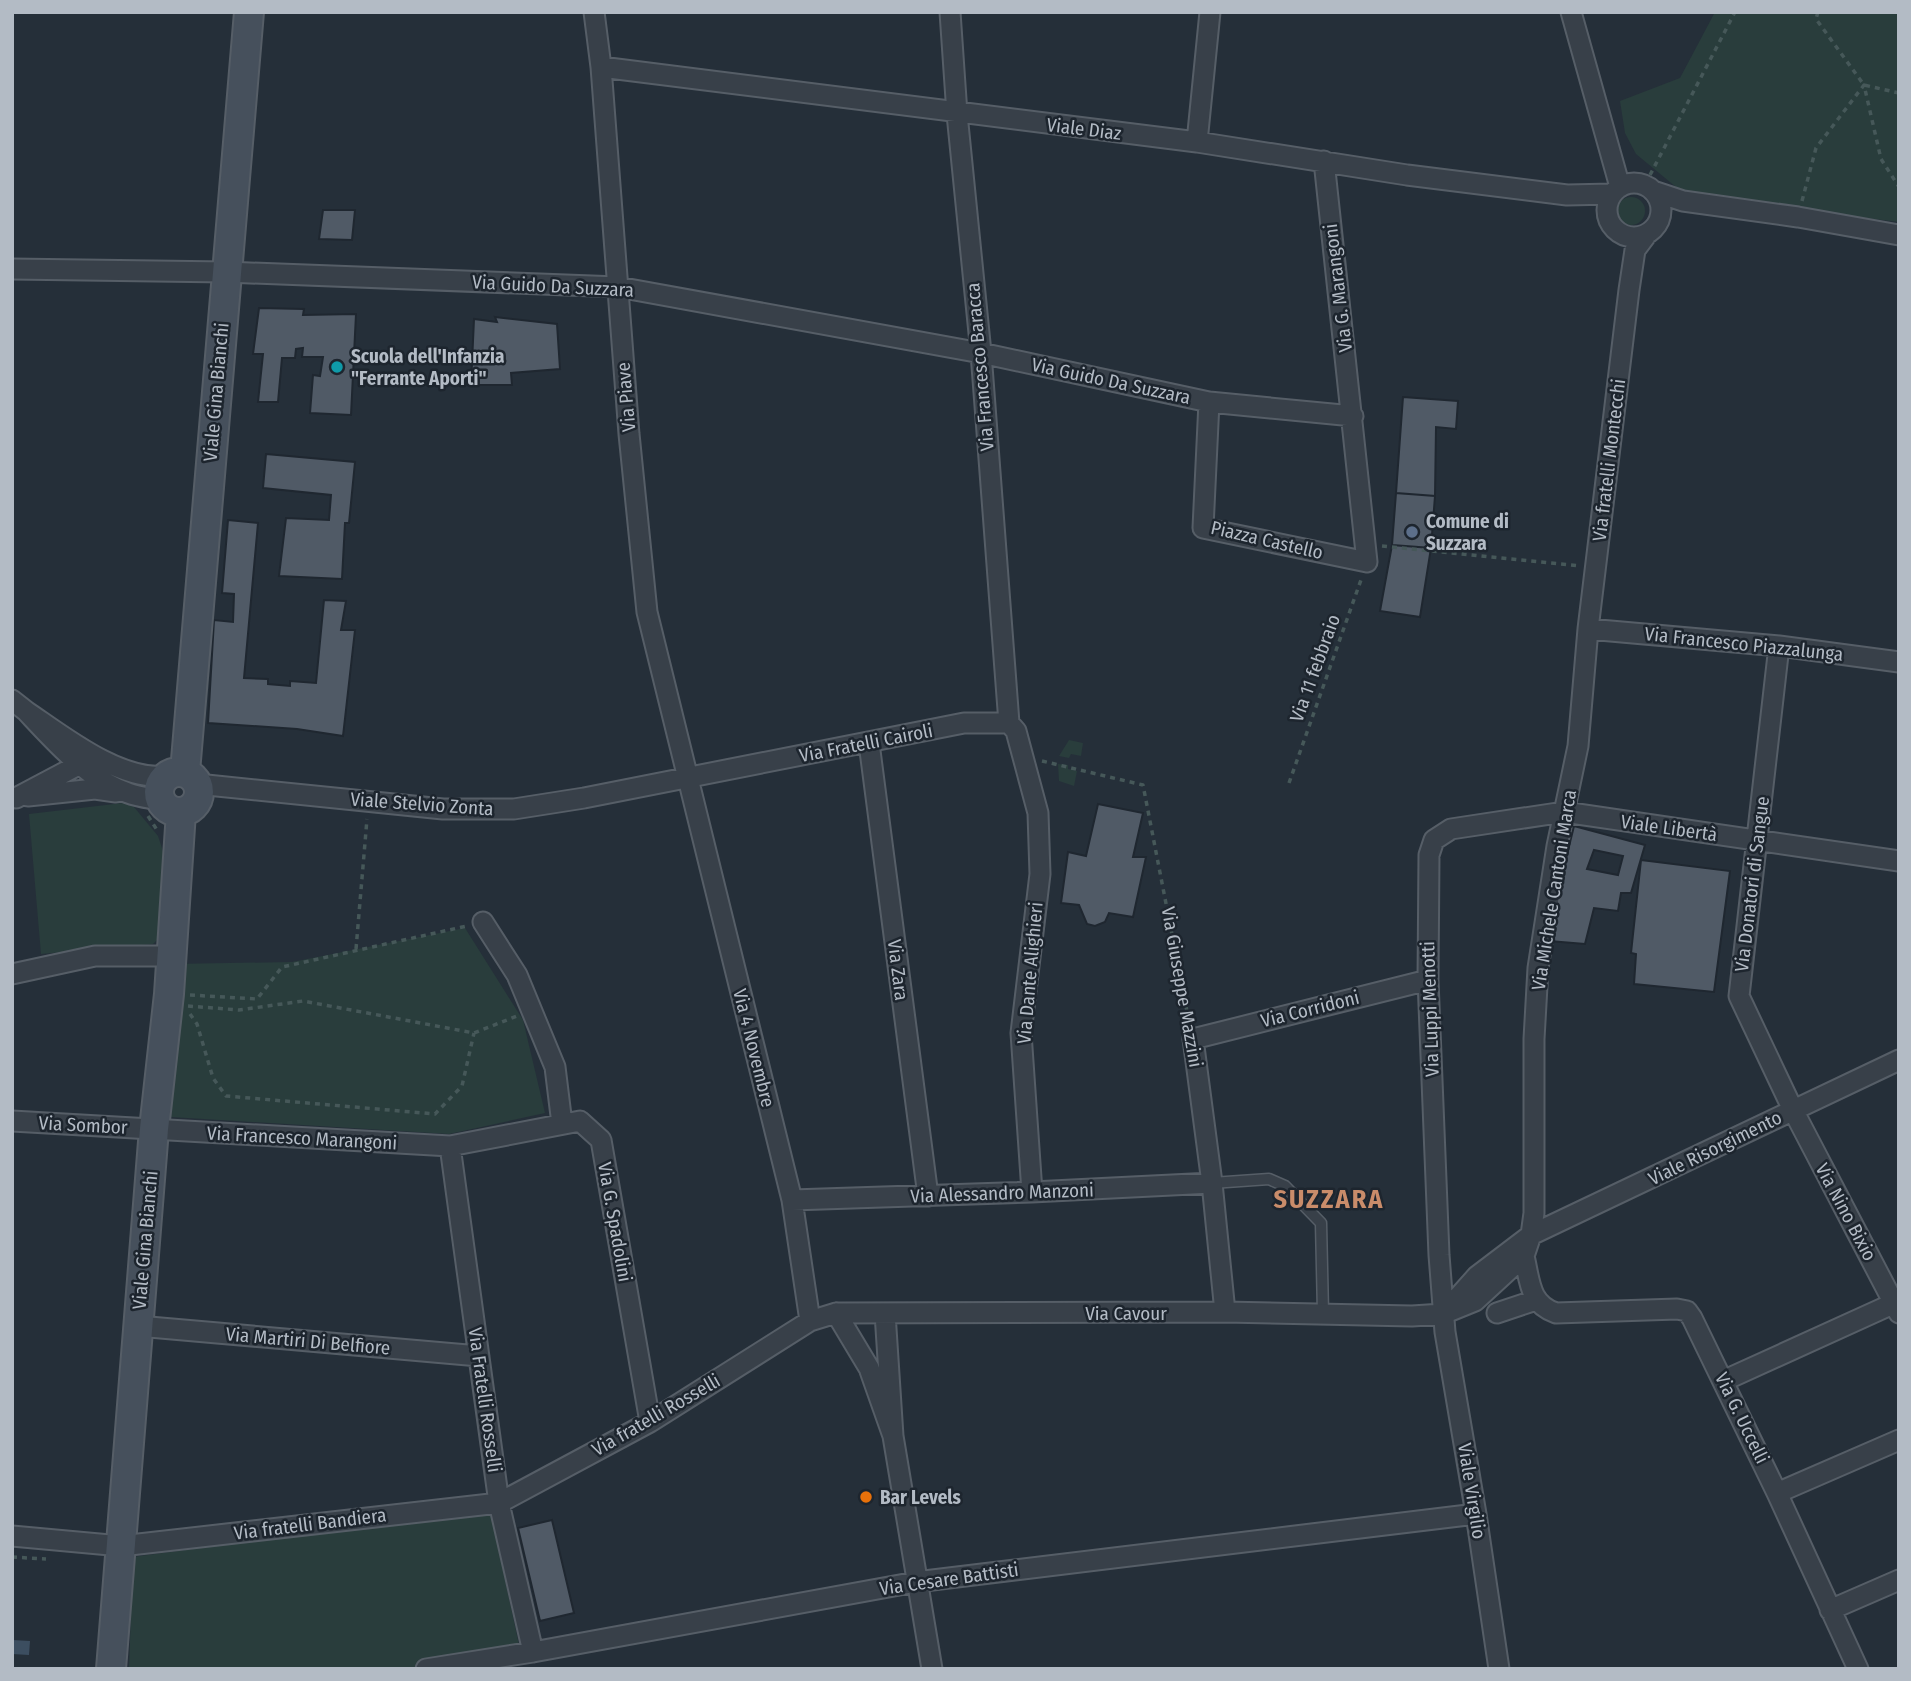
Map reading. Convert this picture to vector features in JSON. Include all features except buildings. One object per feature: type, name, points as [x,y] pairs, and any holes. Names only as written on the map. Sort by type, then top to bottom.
[{"type":"street","name":"Viale Gina Bianchi","points":[[111,1669],[154,1129],[169,994],[171,956],[165,792],[226,272],[250,12]]},
{"type":"street","name":"Via Piave","points":[[594,12],[601,67],[647,612],[686,778]]},
{"type":"street","name":"Via Francesco Baracca","points":[[950,12],[957,114],[981,353],[1009,723]]},
{"type":"street","points":[[1197,142],[1210,12]]},
{"type":"street","points":[[1571,12],[1605,136],[1616,191],[1607,210],[1627,253],[1629,290]]},
{"type":"street","name":"Viale Diaz","points":[[601,67],[957,114],[1197,142],[1567,195]]},
{"type":"street","points":[[1605,136],[1624,163],[1649,188],[1661,208],[1652,230]]},
{"type":"street","name":"Via G. Marangoni","points":[[1324,161],[1353,416]]},
{"type":"street","points":[[1567,195],[1616,191],[1628,184],[1649,188],[1683,201],[1899,235]]},
{"type":"street","points":[[1567,195],[1597,209],[1616,230],[1629,237],[1652,230]]},
{"type":"street","points":[[1629,290],[1635,250],[1652,230],[1684,207],[1720,207]]},
{"type":"street","name":"Via Guido Da Suzzara","points":[[12,269],[226,272],[618,287],[981,353],[1209,401]]},
{"type":"street","name":"Via fratelli Montecchi","points":[[1588,629],[1629,290]]},
{"type":"street","points":[[1209,401],[1353,416],[1366,553]]},
{"type":"street","name":"Piazza Castello","points":[[1209,401],[1203,528],[1366,553]]},
{"type":"street","name":"Via Francesco Piazzalunga","points":[[1588,629],[1779,646],[1899,662]]},
{"type":"street","name":"Via Michele Cantoni Marca","points":[[1524,1256],[1531,1236],[1534,1213],[1534,1039],[1538,968],[1578,746],[1588,629]]},
{"type":"street","name":"Via Donatori di Sangue","points":[[1779,646],[1739,996],[1793,1110]]},
{"type":"street","name":"Viale Stelvio Zonta","points":[[19,706],[88,752],[123,768],[154,777],[165,792]]},
{"type":"street","name":"Viale Stelvio Zonta","points":[[19,706],[80,764],[109,785],[165,792],[369,801],[443,809],[514,809],[686,778]]},
{"type":"street","name":"Via Fratelli Cairoli","points":[[686,778],[964,723],[1009,723]]},
{"type":"street","points":[[1009,723],[1016,731],[1023,756]]},
{"type":"street","name":"Via Zara","points":[[869,743],[928,1196]]},
{"type":"street","name":"Via Dante Alighieri","points":[[1023,756],[1038,813],[1040,874],[1021,1033],[1032,1192]]},
{"type":"street","points":[[14,798],[80,764],[88,763],[97,768],[111,770],[123,768]]},
{"type":"street","name":"Via 4 Novembre","points":[[686,778],[792,1200],[810,1321]]},
{"type":"street","points":[[14,798],[95,789],[165,792]]},
{"type":"street","name":"Viale Libertà","points":[[1564,812],[1899,861]]},
{"type":"street","name":"Via Luppi Menotti","points":[[1443,1314],[1428,980],[1429,855],[1434,840],[1451,829],[1564,812]]},
{"type":"street","points":[[482,922],[517,975],[555,1067],[562,1124]]},
{"type":"street","points":[[12,974],[95,956],[171,956]]},
{"type":"street","name":"Via Corridoni","points":[[1193,1039],[1428,980]]},
{"type":"street","name":"Via Giuseppe Mazzini","points":[[1193,1039],[1212,1183],[1225,1312]]},
{"type":"street","name":"Viale Risorgimento","points":[[1443,1314],[1477,1276],[1531,1236],[1899,1060]]},
{"type":"street","name":"Via Nino Bixio","points":[[1793,1110],[1897,1306]]},
{"type":"street","name":"Via Sombor","points":[[12,1121],[154,1129]]},
{"type":"street","name":"Via G. Spadolini","points":[[450,1146],[580,1121],[601,1140],[650,1422]]},
{"type":"street","name":"Via Francesco Marangoni","points":[[154,1129],[450,1146]]},
{"type":"street","name":"Via Fratelli Rosselli","points":[[450,1146],[499,1503],[533,1652]]},
{"type":"street","name":"Via Alessandro Manzoni","points":[[792,1200],[1212,1183]]},
{"type":"street","points":[[1497,1313],[1536,1300],[1524,1256]]},
{"type":"street","name":"Via Cavour","points":[[810,1321],[836,1313],[1443,1314],[1475,1301],[1524,1256]]},
{"type":"street","name":"Via G. Uccelli","points":[[1536,1300],[1541,1307],[1556,1313],[1676,1309],[1686,1311],[1692,1318],[1777,1493],[1858,1669]]},
{"type":"street","points":[[1723,1381],[1897,1306]]},
{"type":"street","points":[[836,1313],[869,1368],[893,1436]]},
{"type":"street","points":[[886,1313],[893,1436],[932,1669]]},
{"type":"street","name":"Viale Virgilio","points":[[1443,1314],[1499,1669]]},
{"type":"street","name":"Via fratelli Rosselli","points":[[499,1503],[650,1422],[810,1321]]},
{"type":"street","name":"Via Martiri Di Belfiore","points":[[138,1326],[479,1356]]},
{"type":"street","points":[[1777,1493],[1899,1440]]},
{"type":"street","name":"Via fratelli Bandiera","points":[[12,1536],[121,1546],[499,1503]]},
{"type":"street","name":"Via Cesare Battisti","points":[[426,1669],[916,1582],[1476,1514]]},
{"type":"street","points":[[1830,1610],[1899,1580]]},
{"type":"lane","points":[[1212,1183],[1269,1179],[1285,1186],[1321,1223],[1323,1313]]},
{"type":"path","points":[[1649,188],[1735,12]]},
{"type":"path","points":[[1818,12],[1816,19],[1864,85],[1881,159],[1899,187]]},
{"type":"path","points":[[1864,85],[1899,93]]},
{"type":"path","points":[[1798,217],[1816,148],[1864,85]]},
{"type":"path","points":[[1366,553],[1596,568]]},
{"type":"path","name":"Via 11 febbraio","points":[[1289,783],[1366,553]]},
{"type":"path","name":"Via Giuseppe Mazzini","points":[[1023,756],[1143,785],[1193,1039]]},
{"type":"path","points":[[159,833],[165,792]]},
{"type":"path","points":[[356,949],[369,801]]},
{"type":"path","points":[[169,994],[257,999],[282,967],[482,922]]},
{"type":"path","points":[[474,1033],[462,1086],[435,1114],[226,1096],[213,1078],[197,1024],[185,1006],[239,1010],[303,1001],[474,1033],[532,1010]]},
{"type":"green space","points":[[1715,12],[1899,12],[1899,222],[1720,200],[1682,192],[1636,154],[1625,133],[1620,101],[1680,78]]},
{"type":"green space","points":[[1631,197],[1641,201],[1645,211],[1641,221],[1631,225],[1621,221],[1617,211],[1621,201]]},
{"type":"green space","points":[[1069,740],[1083,743],[1081,756],[1059,756]]},
{"type":"green space","points":[[1058,764],[1068,765],[1068,769],[1077,771],[1074,786],[1059,781]]},
{"type":"green space","points":[[123,803],[134,807],[158,836],[167,863],[158,939],[153,944],[41,954],[29,814]]},
{"type":"green space","points":[[465,928],[523,1020],[545,1113],[449,1134],[155,1116],[173,964],[292,962]]},
{"type":"green space","points":[[490,1509],[522,1659],[467,1669],[129,1669],[133,1557]]},
{"type":"water","points":[[12,1640],[30,1641],[29,1655],[12,1654]]},
{"type":"place","name":"Scuola dell'Infanzia \"Ferrante Aporti\"","points":[[337,367]]},
{"type":"place","name":"Comune di Suzzara","points":[[1412,532]]},
{"type":"place","name":"Bar Levels","points":[[866,1497]]},
{"type":"district","name":"SUZZARA","points":[[1329,1199]]}]
